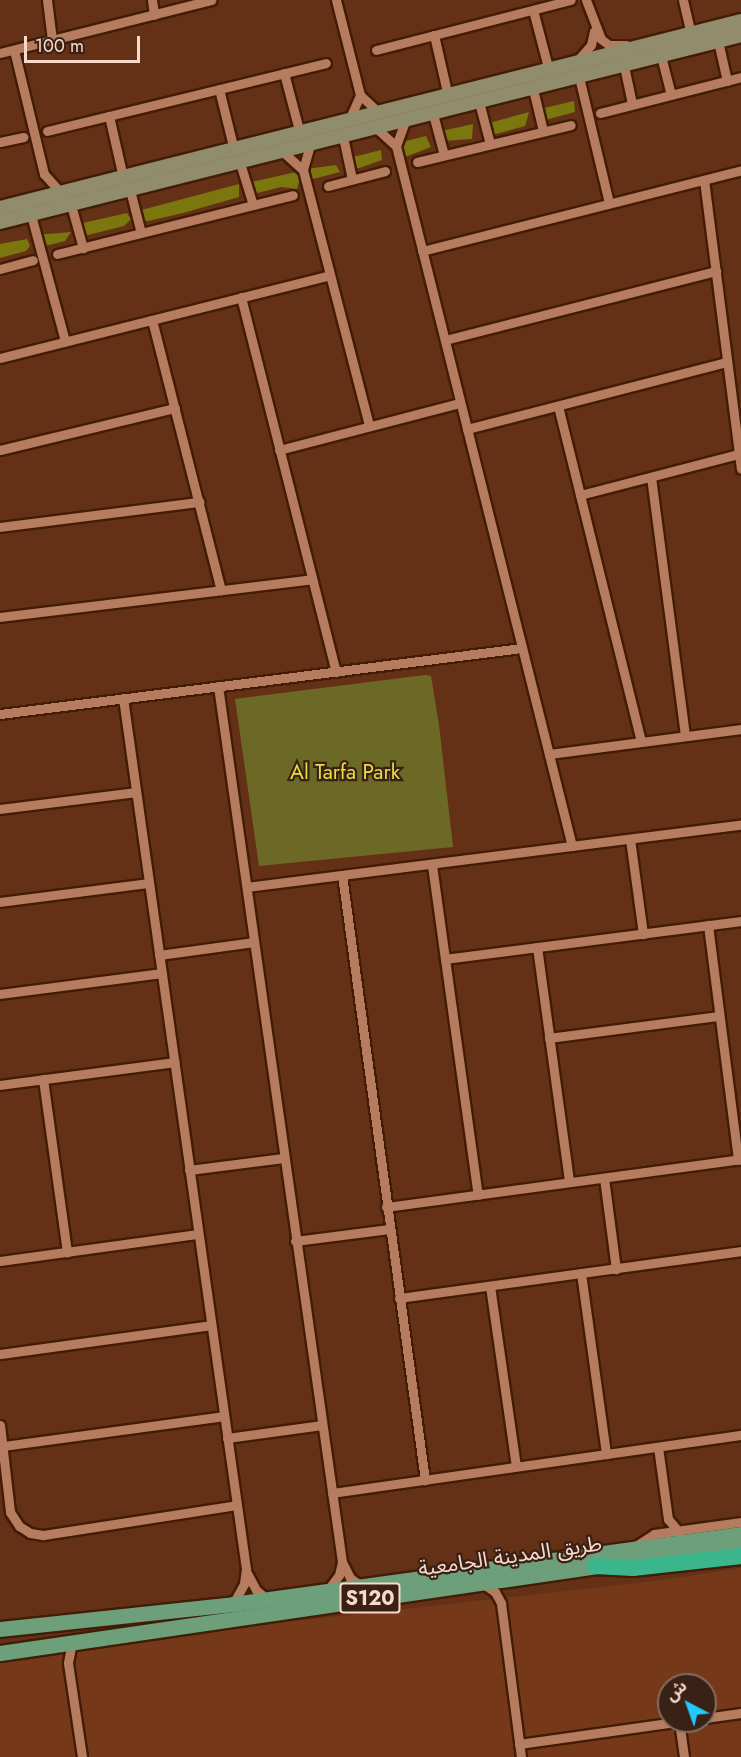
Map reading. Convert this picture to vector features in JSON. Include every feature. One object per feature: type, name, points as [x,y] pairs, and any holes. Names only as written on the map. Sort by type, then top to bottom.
[{"type":"highway","points":[[595,1566],[650,1567],[741,1556]]},
{"type":"main road","points":[[0,208],[61,193],[127,184],[150,185],[300,134],[741,21]]},
{"type":"main road","points":[[4,221],[71,205],[186,162],[283,152],[741,35]]},
{"type":"main road","points":[[539,87],[545,78],[571,65]]},
{"type":"main road","points":[[150,185],[188,168],[186,162]]},
{"type":"main road","points":[[4,221],[7,214],[34,200]]},
{"type":"main road","name":"طريق المدينة الجامعية","points":[[0,1626],[23,1629],[268,1600],[360,1585],[741,1534]]},
{"type":"main road","name":"طريق المدينة الجامعية","points":[[0,1650],[55,1645],[741,1545]]},
{"type":"main road","points":[[0,1636],[23,1629]]},
{"type":"main road","points":[[0,1650],[23,1629]]},
{"type":"street","points":[[47,0],[52,40]]},
{"type":"street","points":[[153,0],[154,15]]},
{"type":"street","points":[[0,53],[211,0]]},
{"type":"street","points":[[336,0],[360,95],[379,113]]},
{"type":"street","points":[[376,50],[571,0]]},
{"type":"street","points":[[586,0],[594,30],[609,45],[653,44]]},
{"type":"street","points":[[683,0],[691,34]]},
{"type":"street","points":[[533,10],[549,71]]},
{"type":"street","points":[[571,65],[588,51],[594,30]]},
{"type":"street","points":[[434,35],[448,96]]},
{"type":"street","points":[[718,41],[727,81]]},
{"type":"street","points":[[14,50],[44,174],[61,193]]},
{"type":"street","points":[[661,56],[671,95]]},
{"type":"street","points":[[47,131],[326,63]]},
{"type":"street","points":[[624,66],[632,104]]},
{"type":"street","points":[[284,73],[300,134]]},
{"type":"street","points":[[579,77],[609,203]]},
{"type":"street","points":[[600,112],[741,77]]},
{"type":"street","points":[[539,87],[543,131]]},
{"type":"street","points":[[219,89],[253,205]]},
{"type":"street","points":[[348,122],[360,95]]},
{"type":"street","points":[[479,102],[490,144]]},
{"type":"street","points":[[433,114],[444,155]]},
{"type":"street","points":[[109,116],[141,233]]},
{"type":"street","points":[[405,121],[396,146],[572,846]]},
{"type":"street","points":[[417,162],[572,124]]},
{"type":"street","points":[[376,129],[396,146]]},
{"type":"street","points":[[0,142],[23,137]]},
{"type":"street","points":[[342,137],[352,179]]},
{"type":"street","points":[[310,145],[303,170],[369,426]]},
{"type":"street","points":[[283,152],[303,170]]},
{"type":"street","points":[[422,251],[741,170]]},
{"type":"street","points":[[328,186],[385,171]]},
{"type":"street","points":[[34,200],[44,174]]},
{"type":"street","points":[[704,180],[728,362],[738,418],[741,469]]},
{"type":"street","points":[[57,254],[292,195]]},
{"type":"street","points":[[71,205],[83,248]]},
{"type":"street","points":[[31,215],[65,341]]},
{"type":"street","points":[[0,269],[33,260]]},
{"type":"street","points":[[445,340],[716,272]]},
{"type":"street","points":[[0,358],[330,275]]},
{"type":"street","points":[[241,297],[336,672]]},
{"type":"street","points":[[152,320],[221,590]]},
{"type":"street","points":[[467,429],[728,362]]},
{"type":"street","points":[[279,450],[460,403]]},
{"type":"street","points":[[558,406],[641,742]]},
{"type":"street","points":[[0,450],[175,408]]},
{"type":"street","points":[[579,495],[739,454]]},
{"type":"street","points":[[651,477],[685,736]]},
{"type":"street","points":[[0,527],[199,502]]},
{"type":"street","points":[[0,617],[312,579]]},
{"type":"street","points":[[0,710],[123,698],[522,648]]},
{"type":"street","points":[[218,686],[342,1562],[346,1573],[360,1585]]},
{"type":"street","points":[[123,698],[246,1569],[256,1590],[268,1600]]},
{"type":"street","points":[[549,754],[741,729]]},
{"type":"street","points":[[0,809],[136,792]]},
{"type":"street","points":[[247,888],[741,825]]},
{"type":"street","points":[[630,839],[643,934]]},
{"type":"street","points":[[432,865],[478,1195]]},
{"type":"street","points":[[342,875],[425,1480]]},
{"type":"street","points":[[0,902],[149,883]]},
{"type":"street","points":[[445,958],[741,921]]},
{"type":"street","points":[[386,1207],[739,1159],[708,926]]},
{"type":"street","points":[[159,955],[254,942]]},
{"type":"street","points":[[537,947],[569,1182]]},
{"type":"street","points":[[0,994],[162,973]]},
{"type":"street","points":[[549,1038],[719,1016]]},
{"type":"street","points":[[0,1085],[174,1062]]},
{"type":"street","points":[[43,1079],[67,1252]]},
{"type":"street","points":[[189,1170],[284,1158]]},
{"type":"street","points":[[604,1178],[616,1269]]},
{"type":"street","points":[[295,1241],[389,1228]]},
{"type":"street","points":[[0,1261],[198,1234]]},
{"type":"street","points":[[399,1298],[741,1251]]},
{"type":"street","points":[[581,1273],[606,1454]]},
{"type":"street","points":[[490,1286],[516,1466]]},
{"type":"street","points":[[0,1354],[211,1325]]},
{"type":"street","points":[[3,1446],[224,1416]]},
{"type":"street","points":[[0,1425],[12,1517],[24,1531],[48,1533],[237,1505]]},
{"type":"street","points":[[227,1438],[322,1425]]},
{"type":"street","points":[[332,1493],[741,1435]]},
{"type":"street","points":[[658,1447],[668,1519],[678,1531]]},
{"type":"street","points":[[661,1533],[668,1519]]},
{"type":"street","points":[[634,1548],[648,1537],[661,1533],[741,1522]]},
{"type":"street","points":[[326,1591],[339,1575],[342,1562]]},
{"type":"street","points":[[233,1604],[242,1591],[246,1569]]},
{"type":"street","points":[[501,1603],[507,1585],[516,1577]]},
{"type":"street","points":[[479,1582],[495,1592],[501,1603],[521,1757]]},
{"type":"street","points":[[72,1642],[68,1663],[82,1757]]},
{"type":"street","points":[[55,1645],[68,1663]]},
{"type":"street","points":[[717,1716],[741,1713]]},
{"type":"street","points":[[519,1744],[657,1724]]},
{"type":"street","points":[[681,1733],[684,1757]]},
{"type":"shaded area","points":[[574,101],[575,112],[545,120],[538,119],[531,111]]},
{"type":"shaded area","points":[[529,112],[525,126],[496,134],[488,133],[482,125]]},
{"type":"shaded area","points":[[473,124],[472,139],[443,141],[437,132]]},
{"type":"shaded area","points":[[426,136],[431,147],[405,157],[396,155],[390,145]]},
{"type":"shaded area","points":[[381,150],[382,160],[359,168],[351,168],[345,159]]},
{"type":"shaded area","points":[[336,165],[340,172],[313,179],[305,178],[299,170]]},
{"type":"shaded area","points":[[296,172],[300,178],[297,189],[281,187],[257,193],[250,192],[243,184]]},
{"type":"shaded area","points":[[239,184],[239,197],[183,213],[148,221],[140,220],[134,212]]},
{"type":"shaded area","points":[[127,213],[131,219],[124,226],[88,235],[80,233],[74,225]]},
{"type":"shaded area","points":[[71,232],[65,241],[41,247],[36,235]]},
{"type":"shaded area","points":[[27,239],[30,246],[26,251],[0,258],[0,244]]},
{"type":"shaded area","points":[[741,1568],[741,1757],[0,1757],[0,1654],[656,1581]]},
{"type":"green space","name":"Al Tarfa Park","points":[[431,676],[439,725],[453,847],[259,866],[235,699]]}]
